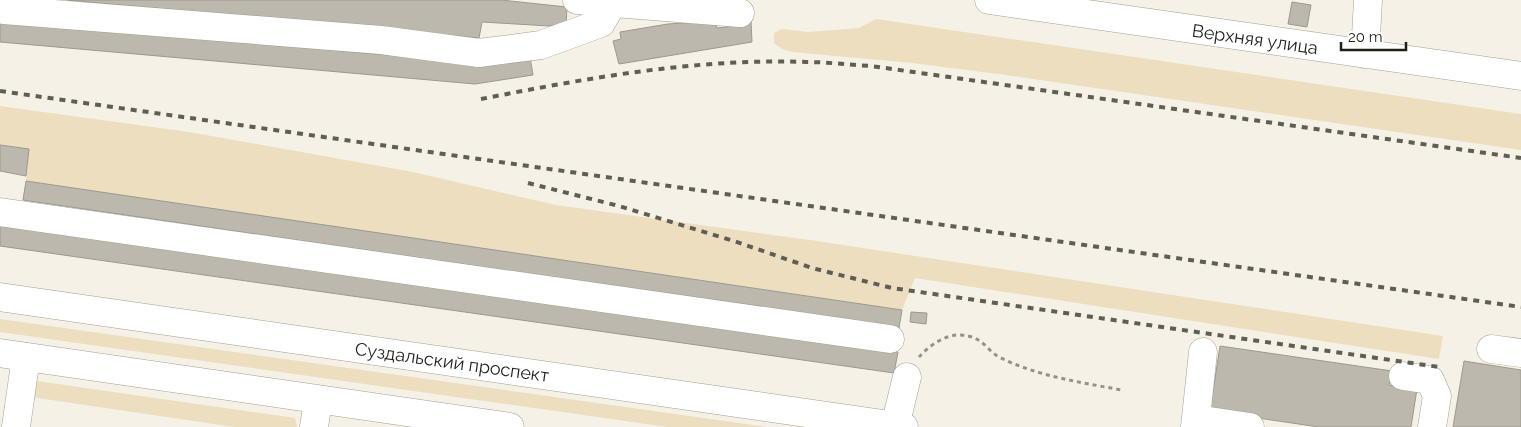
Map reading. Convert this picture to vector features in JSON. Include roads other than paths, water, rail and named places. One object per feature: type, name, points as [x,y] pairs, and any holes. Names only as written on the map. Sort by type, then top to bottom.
[{"type":"main road","points":[[577,0],[740,13]]},
{"type":"main road","name":"Верхняя улица","points":[[989,0],[1521,76]]},
{"type":"main road","points":[[1365,54],[1368,0]]},
{"type":"main road","points":[[4,10],[381,40],[479,53],[541,45],[601,22],[612,4]]},
{"type":"main road","points":[[0,212],[890,339]]},
{"type":"main road","name":"Суздальский проспект","points":[[0,297],[899,426]]},
{"type":"main road","points":[[1491,349],[1521,353]]},
{"type":"main road","points":[[1202,352],[1195,423],[1250,427]]},
{"type":"main road","points":[[0,353],[510,427]]},
{"type":"main road","points":[[16,427],[26,357]]},
{"type":"main road","points":[[1403,376],[1430,380],[1437,396],[1432,427]]},
{"type":"main road","points":[[899,426],[907,377]]},
{"type":"main road","points":[[314,427],[318,400]]},
{"type":"railway","points":[[481,99],[602,77],[683,66],[724,63],[822,62],[871,66],[1521,158]]},
{"type":"railway","points":[[0,91],[1521,307]]},
{"type":"railway","points":[[528,183],[619,206],[734,241],[812,268],[892,288],[1439,367]]}]
